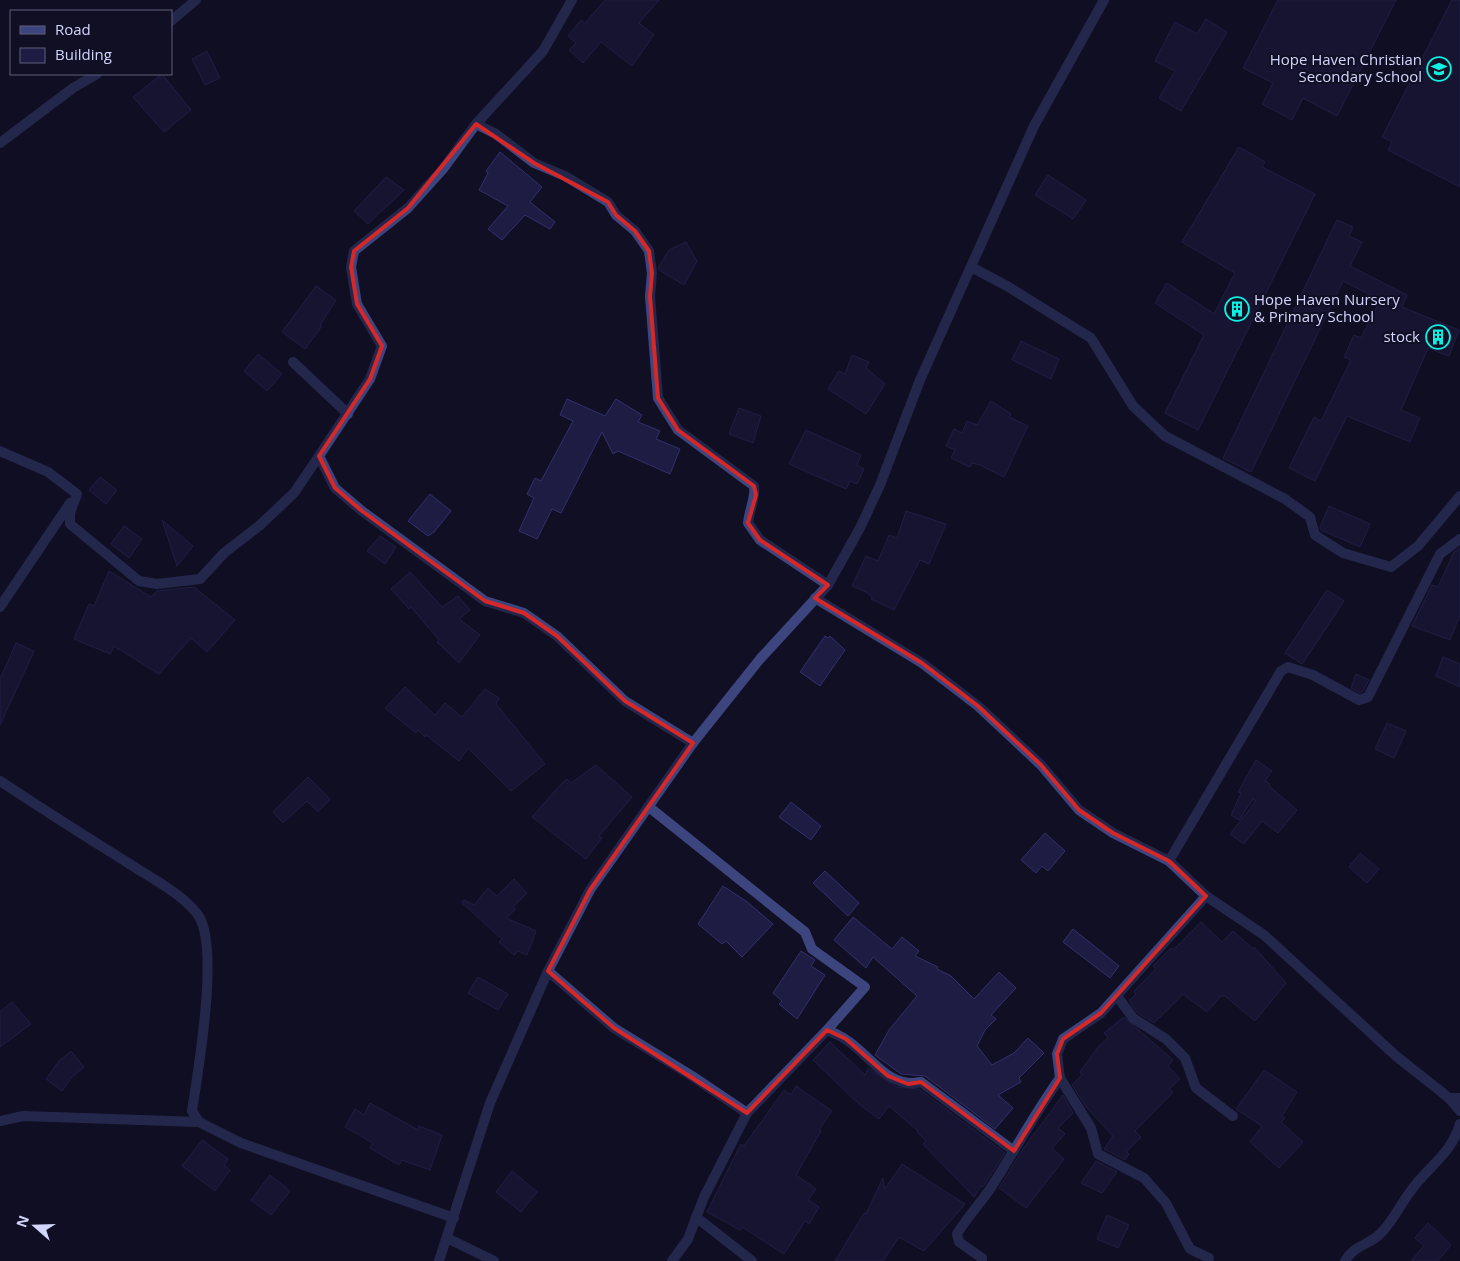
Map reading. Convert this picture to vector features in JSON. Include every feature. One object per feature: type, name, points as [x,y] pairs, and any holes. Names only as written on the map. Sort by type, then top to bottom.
[{"type":"street","points":[[172,20],[196,0]]},
{"type":"street","points":[[77,494],[70,513],[70,524],[139,581],[157,584],[200,579],[224,553],[259,526],[294,493],[370,379],[382,346],[357,304],[351,267],[354,251],[408,208],[444,169],[476,124],[543,51],[572,0]]},
{"type":"street","points":[[439,1261],[490,1103],[548,971],[590,890],[693,743],[760,659],[828,585],[860,528],[880,485],[920,380],[1034,126],[1104,0]]},
{"type":"street","points":[[0,143],[74,88],[95,75]]},
{"type":"street","points":[[476,124],[496,134],[534,163],[565,176],[608,202],[616,215],[635,231],[649,251],[652,273],[650,296],[658,398],[678,430],[754,486],[756,495],[749,508],[748,523],[760,540],[828,585]]},
{"type":"street","points":[[971,267],[1007,286],[1091,338],[1133,406],[1165,436],[1285,499],[1310,517],[1316,535],[1343,553],[1391,567],[1418,546],[1460,496]]},
{"type":"street","points":[[293,362],[348,414]]},
{"type":"street","points":[[0,451],[48,472],[77,494]]},
{"type":"street","points":[[319,456],[335,488],[362,511],[485,601],[524,613],[557,636],[625,701],[693,743]]},
{"type":"street","points":[[0,607],[77,494]]},
{"type":"street","points":[[1169,861],[1281,671],[1288,668],[1313,675],[1359,700],[1368,696],[1440,554],[1459,543]]},
{"type":"street","points":[[815,598],[922,664],[978,706],[1041,765],[1079,810],[1113,833],[1169,861],[1206,896],[1264,935],[1396,1056],[1449,1098],[1460,1111]]},
{"type":"street","points":[[0,781],[172,891],[199,916],[206,941],[207,964],[205,1028],[192,1111],[199,1122]]},
{"type":"street","points":[[649,807],[805,932],[812,949],[865,987],[827,1030],[747,1113],[696,1217],[688,1239],[672,1261]]},
{"type":"street","points":[[1206,896],[1101,1013],[1063,1039],[1057,1054],[1060,1078],[1091,1128],[1098,1154],[1144,1178],[1166,1203],[1190,1249],[1209,1258]]},
{"type":"street","points":[[548,971],[614,1028],[692,1076],[747,1113]]},
{"type":"street","points":[[1117,996],[1133,1018],[1166,1039],[1185,1058],[1196,1088],[1233,1116]]},
{"type":"street","points":[[827,1030],[846,1039],[888,1076],[908,1084],[921,1082],[1014,1151]]},
{"type":"street","points":[[982,1261],[982,1258],[959,1242],[957,1234],[968,1215],[990,1189],[1041,1104],[1060,1078]]},
{"type":"street","points":[[1449,1098],[1460,1098]]},
{"type":"street","points":[[0,1121],[23,1116],[199,1122],[241,1143],[454,1218]]},
{"type":"street","points":[[1345,1261],[1350,1252],[1380,1235],[1421,1177],[1448,1150],[1456,1139],[1460,1124]]},
{"type":"street","points":[[696,1217],[752,1261]]},
{"type":"street","points":[[447,1238],[494,1261]]},
{"type":"highlighted area","points":[[476,124],[534,163],[608,202],[616,215],[635,231],[649,251],[652,273],[650,296],[658,398],[678,430],[754,486],[756,495],[748,523],[760,540],[828,585],[815,598],[922,663],[978,706],[1041,765],[1079,810],[1113,833],[1169,861],[1206,896],[1101,1013],[1063,1039],[1057,1054],[1060,1078],[1014,1151],[921,1082],[908,1084],[888,1076],[846,1039],[827,1030],[747,1113],[614,1028],[548,971],[590,890],[693,743],[625,701],[557,636],[524,613],[485,601],[362,511],[335,488],[319,456],[370,379],[382,346],[357,304],[351,267],[354,251],[408,208]]},
{"type":"building","points":[[605,0],[659,0],[639,23],[654,35],[632,66],[601,42],[583,63],[569,50],[576,43],[568,36],[581,20],[585,23]]},
{"type":"building","points":[[1278,0],[1396,0],[1337,116],[1303,98],[1292,120],[1262,104],[1273,83],[1243,68]]},
{"type":"building","name":"Hope Haven Christian Secondary School","points":[[1452,0],[1460,0],[1460,187],[1388,150],[1392,142],[1382,137]]},
{"type":"building","points":[[1206,19],[1227,32],[1181,111],[1159,98],[1175,71],[1155,61],[1175,22],[1197,34]]},
{"type":"building","points":[[207,51],[220,78],[205,85],[192,59]]},
{"type":"building","points":[[163,75],[191,110],[164,132],[133,97]]},
{"type":"building","points":[[1239,147],[1265,162],[1262,167],[1315,194],[1198,430],[1165,413],[1204,335],[1155,303],[1167,283],[1214,314],[1235,273],[1182,242]]},
{"type":"building","points":[[500,152],[542,187],[530,202],[555,222],[550,229],[525,215],[502,240],[488,229],[508,206],[479,190],[488,173],[486,171]]},
{"type":"building","points":[[1048,175],[1086,200],[1073,219],[1035,195]]},
{"type":"building","points":[[386,177],[404,190],[368,224],[354,211]]},
{"type":"building","points":[[1337,220],[1353,227],[1349,236],[1362,242],[1350,266],[1407,295],[1402,307],[1459,330],[1449,356],[1428,348],[1401,410],[1420,418],[1410,442],[1347,416],[1315,481],[1289,468],[1314,417],[1321,421],[1351,360],[1344,357],[1354,335],[1361,338],[1380,300],[1343,281],[1251,472],[1223,458]]},
{"type":"building","points":[[686,242],[697,261],[684,285],[658,268],[669,250]]},
{"type":"building","points":[[316,286],[336,300],[320,325],[322,326],[305,349],[282,332]]},
{"type":"building","points":[[1021,341],[1059,359],[1051,379],[1012,360]]},
{"type":"building","points":[[258,354],[282,374],[267,391],[244,371]]},
{"type":"building","points":[[852,355],[869,362],[866,368],[885,384],[866,414],[828,389],[839,371],[845,374]]},
{"type":"building","points":[[567,399],[605,416],[616,399],[642,415],[638,422],[660,431],[656,439],[680,449],[670,474],[618,451],[613,454],[602,432],[561,513],[552,509],[537,539],[519,531],[534,498],[527,494],[535,478],[541,481],[573,421],[560,415]]},
{"type":"building","points":[[991,401],[1011,414],[1009,417],[1028,426],[1004,477],[980,465],[972,463],[970,467],[951,458],[955,450],[946,446],[954,429],[962,433],[967,421],[977,425]]},
{"type":"building","points":[[739,408],[761,416],[753,443],[729,434]]},
{"type":"building","points":[[806,430],[861,455],[857,465],[864,469],[857,484],[850,481],[846,489],[789,464]]},
{"type":"building","points":[[100,477],[117,490],[106,504],[89,490]]},
{"type":"building","points":[[430,494],[451,511],[434,532],[428,536],[408,521]]},
{"type":"building","points":[[1329,506],[1370,524],[1360,547],[1321,530],[1320,527]]},
{"type":"building","points":[[906,511],[946,524],[929,564],[920,560],[894,610],[871,599],[872,597],[866,592],[852,586],[866,556],[878,561],[889,535],[897,538]]},
{"type":"building","points":[[162,520],[193,546],[177,566]]},
{"type":"building","points":[[124,526],[142,539],[129,558],[111,544]]},
{"type":"building","points":[[380,536],[396,547],[385,564],[367,551]]},
{"type":"building","points":[[1460,548],[1460,615],[1450,640],[1412,626],[1432,585],[1438,587],[1454,552]]},
{"type":"building","points":[[109,571],[151,597],[157,591],[194,587],[235,620],[207,652],[191,638],[159,674],[114,646],[110,654],[74,639],[89,604],[94,606]]},
{"type":"building","points":[[410,572],[442,607],[458,596],[470,610],[459,619],[480,635],[459,663],[437,642],[439,640],[411,607],[409,609],[391,589]]},
{"type":"building","points":[[1327,590],[1344,601],[1302,664],[1285,653]]},
{"type":"building","points":[[825,636],[828,638],[830,636],[845,650],[820,686],[800,672]]},
{"type":"building","points":[[16,643],[34,651],[0,725],[0,679]]},
{"type":"building","points":[[1443,657],[1460,664],[1460,687],[1436,676]]},
{"type":"building","points":[[1356,674],[1369,680],[1360,693],[1351,688]]},
{"type":"building","points":[[405,687],[435,715],[445,703],[462,717],[485,689],[499,698],[496,704],[545,764],[511,791],[468,748],[459,761],[426,735],[425,737],[418,730],[416,733],[385,708]]},
{"type":"building","points":[[1387,723],[1406,731],[1394,758],[1375,749]]},
{"type":"building","points":[[1256,760],[1272,771],[1265,781],[1270,784],[1269,786],[1297,810],[1278,833],[1262,821],[1244,844],[1230,834],[1256,801],[1253,799],[1239,820],[1231,815],[1241,793],[1238,792]]},
{"type":"building","points":[[596,765],[632,797],[599,836],[602,838],[586,859],[532,817],[567,779],[571,783]]},
{"type":"building","points":[[308,777],[330,799],[318,812],[307,801],[283,823],[273,812]]},
{"type":"building","points":[[791,802],[821,826],[811,840],[779,817]]},
{"type":"building","points":[[1045,833],[1065,851],[1048,871],[1042,866],[1036,873],[1021,860]]},
{"type":"building","points":[[1360,853],[1379,869],[1367,883],[1349,867]]},
{"type":"building","points":[[825,871],[859,903],[848,916],[813,883]]},
{"type":"building","points":[[514,879],[527,893],[513,907],[516,909],[506,918],[536,931],[527,955],[518,951],[514,955],[499,942],[502,939],[462,903],[464,900],[474,905],[488,888],[497,896]]},
{"type":"building","points":[[723,886],[746,901],[773,924],[742,957],[726,941],[722,944],[698,924]]},
{"type":"building","points":[[853,917],[892,949],[902,937],[919,951],[915,956],[938,967],[937,969],[951,976],[974,999],[999,972],[1016,988],[991,1015],[996,1019],[985,1030],[977,1046],[992,1065],[1014,1053],[1028,1038],[1044,1053],[1019,1078],[1021,1082],[998,1095],[1013,1108],[995,1129],[925,1076],[901,1074],[875,1055],[889,1030],[917,996],[873,957],[866,968],[834,940]]},
{"type":"building","points":[[1201,922],[1222,942],[1233,931],[1253,949],[1254,947],[1286,983],[1255,1021],[1225,996],[1221,996],[1207,1012],[1183,994],[1154,1023],[1138,1013],[1131,1004],[1130,1000],[1136,994],[1134,991],[1156,969],[1153,966],[1171,948],[1173,950]]},
{"type":"building","points":[[1073,929],[1119,966],[1110,978],[1063,942]]},
{"type":"building","points":[[801,951],[815,960],[811,966],[825,975],[797,1019],[779,1004],[782,1001],[773,993]]},
{"type":"building","points":[[478,977],[508,994],[498,1010],[468,993]]},
{"type":"building","points":[[12,1002],[31,1024],[0,1047],[0,1012]]},
{"type":"building","points":[[1124,1017],[1173,1060],[1168,1066],[1180,1079],[1169,1089],[1173,1092],[1135,1131],[1141,1137],[1126,1152],[1129,1154],[1125,1160],[1104,1149],[1113,1136],[1086,1107],[1072,1085],[1082,1075],[1080,1072],[1098,1047],[1108,1038],[1104,1033]]},
{"type":"building","points":[[830,1042],[865,1075],[868,1068],[896,1087],[919,1089],[1005,1153],[983,1187],[981,1186],[974,1197],[923,1144],[926,1141],[918,1131],[889,1106],[879,1119],[860,1105],[813,1060]]},
{"type":"building","points":[[71,1051],[84,1067],[71,1078],[62,1091],[46,1079],[59,1061]]},
{"type":"building","points":[[1264,1070],[1297,1092],[1282,1116],[1285,1118],[1281,1122],[1303,1142],[1279,1168],[1250,1142],[1262,1126],[1236,1109]]},
{"type":"building","points":[[796,1086],[832,1111],[819,1130],[821,1131],[796,1175],[816,1189],[808,1200],[819,1207],[809,1224],[805,1221],[784,1254],[742,1227],[740,1230],[707,1212],[741,1144],[744,1146],[784,1090],[791,1095]]},
{"type":"building","points":[[1063,1095],[1073,1113],[1058,1128],[1065,1134],[1052,1148],[1064,1159],[1026,1208],[999,1188],[1023,1149]]},
{"type":"building","points":[[370,1103],[418,1130],[419,1126],[442,1135],[430,1170],[402,1160],[399,1165],[370,1148],[373,1143],[345,1127],[355,1109],[364,1115]]},
{"type":"building","points":[[202,1140],[228,1159],[224,1165],[230,1170],[215,1191],[182,1166]]},
{"type":"building","points":[[1096,1161],[1117,1172],[1102,1193],[1081,1183]]},
{"type":"building","points":[[902,1164],[965,1204],[924,1251],[899,1237],[883,1261],[835,1261],[864,1213],[866,1214],[883,1178],[885,1189]]},
{"type":"building","points":[[512,1171],[537,1192],[521,1212],[496,1192]]},
{"type":"building","points":[[270,1175],[290,1191],[271,1215],[251,1200]]},
{"type":"building","points":[[1107,1215],[1129,1225],[1118,1248],[1097,1239]]},
{"type":"building","points":[[1428,1223],[1451,1245],[1438,1261],[1411,1261],[1424,1246],[1415,1238]]},
{"type":"place","name":"Hope Haven Christian Secondary School","points":[[1439,69]]},
{"type":"place","name":"Hope Haven Nursery & Primary School","points":[[1237,309]]},
{"type":"place","name":"stock","points":[[1438,337]]}]
